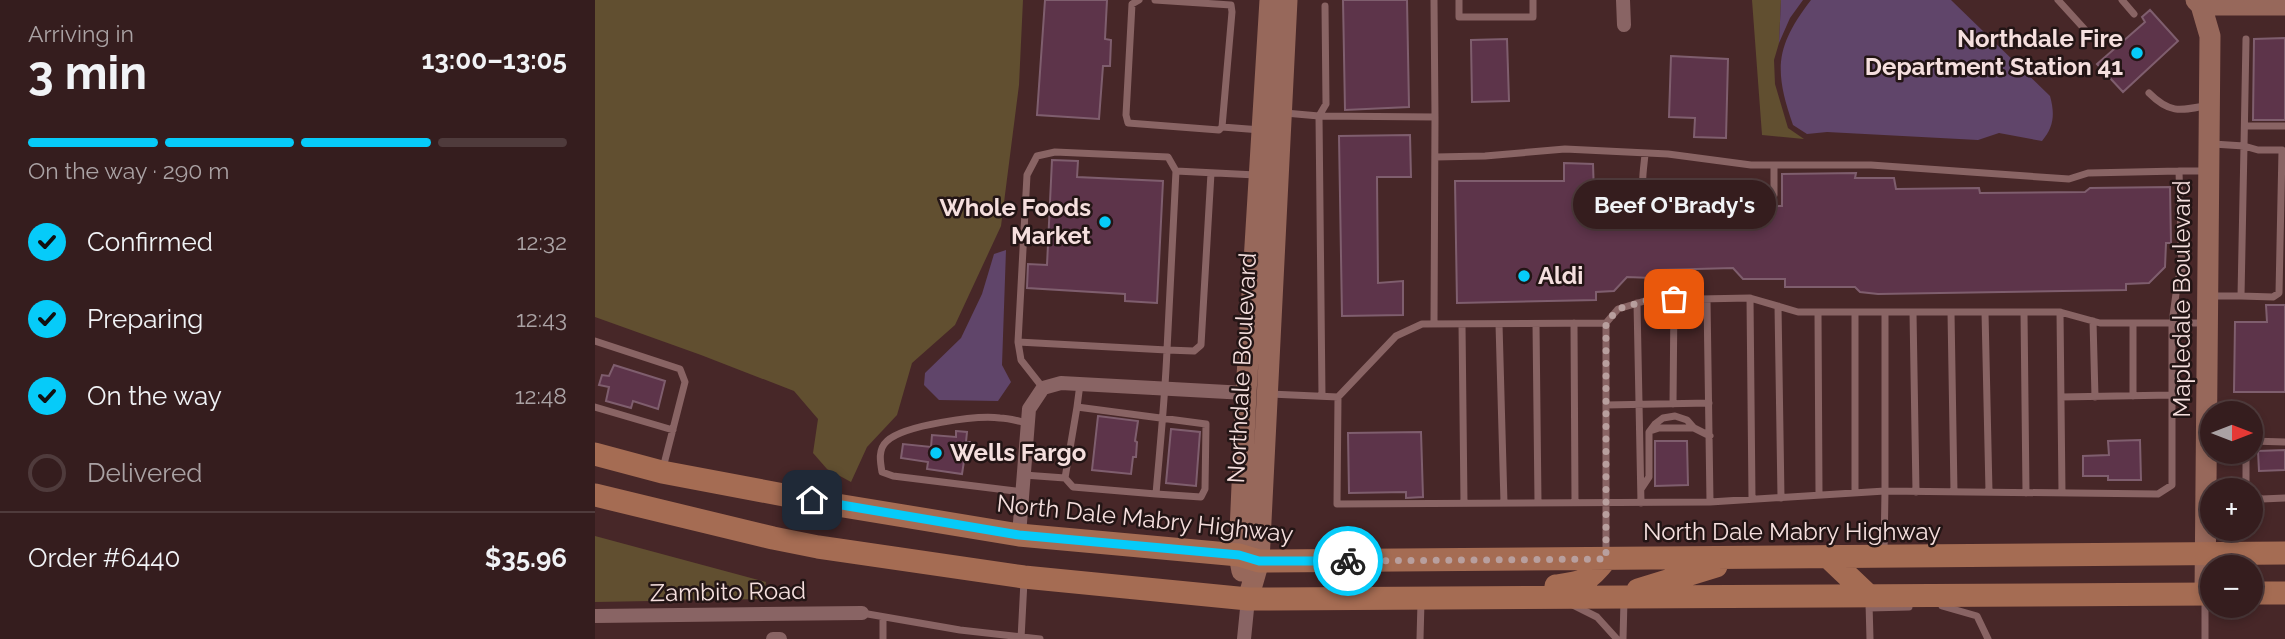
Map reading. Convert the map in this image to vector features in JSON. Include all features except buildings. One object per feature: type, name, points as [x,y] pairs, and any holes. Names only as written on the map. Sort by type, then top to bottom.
[{"type":"main road","name":"North Dale Mabry Highway","points":[[595,454],[662,472],[1019,535],[1249,558],[1606,559],[2200,555]]},
{"type":"main road","points":[[595,495],[773,538],[1024,577],[1248,599],[1624,596],[1869,602],[2200,594]]},
{"type":"main road","name":"North Dale Mabry Highway","points":[[2206,555],[2285,553]]},
{"type":"main road","points":[[1624,596],[1641,588],[1746,558]]},
{"type":"main road","points":[[1829,558],[1869,602]]},
{"type":"main road","points":[[1466,597],[1577,583],[1591,578],[1606,559]]},
{"type":"main road","points":[[2263,593],[2285,593]]},
{"type":"street","name":"Northdale Boulevard","points":[[1249,558],[1263,480],[1268,394],[1269,176],[1262,130],[1270,0]]},
{"type":"street","name":"Northdale Boulevard","points":[[1248,599],[1246,393],[1252,293],[1281,113],[1287,0]]},
{"type":"street","points":[[1623,0],[1625,25]]},
{"type":"street","name":"Mapledale Boulevard","points":[[2209,401],[2207,323],[2210,36],[2198,3],[2285,5]]},
{"type":"street","points":[[1252,293],[1258,334],[1260,380],[1262,390],[1268,394]]},
{"type":"street","points":[[1019,535],[1029,409],[1043,388],[1061,383],[1246,393],[1255,418],[1263,480]]},
{"type":"street","name":"Mapledale Boulevard","points":[[2206,555],[2209,464]]},
{"type":"street","points":[[1244,639],[1248,599]]},
{"type":"street","name":"Zambito Road","points":[[595,616],[862,613]]},
{"type":"street","points":[[773,639],[780,639]]},
{"type":"lane","points":[[1139,0],[1132,4],[1126,115],[1128,124],[1262,130]]},
{"type":"lane","points":[[1154,0],[1231,5],[1222,127]]},
{"type":"lane","points":[[1434,0],[1434,324]]},
{"type":"lane","points":[[1459,0],[1459,17],[1532,17],[1533,0]]},
{"type":"lane","points":[[2058,0],[2089,34]]},
{"type":"lane","points":[[2122,0],[2134,14]]},
{"type":"lane","points":[[1322,396],[1319,116],[1326,104],[1325,6]]},
{"type":"lane","points":[[2241,296],[2246,39]]},
{"type":"lane","points":[[2149,93],[2161,105],[2177,111],[2209,105]]},
{"type":"lane","points":[[1281,113],[1435,117]]},
{"type":"lane","points":[[2245,126],[2285,126]]},
{"type":"lane","points":[[2208,296],[2273,297],[2279,293],[2284,150],[2209,144]]},
{"type":"lane","points":[[1435,157],[1565,149],[1689,156],[1751,165],[1871,165],[2069,179],[2088,173],[2209,171]]},
{"type":"lane","points":[[1043,388],[1021,360],[1018,342],[1027,175],[1037,156],[1055,152],[1168,157],[1176,171],[1165,388],[1156,494]]},
{"type":"lane","points":[[1644,154],[1643,187],[1648,201],[1771,198],[1774,195],[1774,165]]},
{"type":"lane","points":[[1176,171],[1269,176]]},
{"type":"lane","points":[[1606,323],[1422,324],[1396,336],[1338,397],[1337,504],[1710,502],[1885,491],[2158,494],[2172,485],[2172,323],[2178,279],[2182,274],[2179,171]]},
{"type":"lane","points":[[1018,342],[1194,351],[1201,345],[1211,173]]},
{"type":"lane","points":[[1606,559],[1606,323],[1618,309],[1648,300],[1750,298],[1798,312],[2060,312],[2093,321],[2207,323]]},
{"type":"lane","points":[[1750,298],[1752,499]]},
{"type":"lane","points":[[1673,404],[1674,299]]},
{"type":"lane","points":[[1707,299],[1710,502]]},
{"type":"lane","points":[[1637,303],[1641,503]]},
{"type":"lane","points":[[1777,306],[1781,498]]},
{"type":"lane","points":[[1818,312],[1819,495]]},
{"type":"lane","points":[[1855,312],[1855,493]]},
{"type":"lane","points":[[1884,557],[1885,312]]},
{"type":"lane","points":[[1913,312],[1916,492]]},
{"type":"lane","points":[[1951,312],[1954,492]]},
{"type":"lane","points":[[1985,312],[1989,492]]},
{"type":"lane","points":[[2024,312],[2026,493]]},
{"type":"lane","points":[[2060,312],[2062,493]]},
{"type":"lane","points":[[2093,321],[2095,397]]},
{"type":"lane","points":[[1574,323],[1575,502]]},
{"type":"lane","points":[[2133,323],[2133,396]]},
{"type":"lane","points":[[1462,324],[1464,503]]},
{"type":"lane","points":[[1499,324],[1504,503]]},
{"type":"lane","points":[[1537,324],[1538,503]]},
{"type":"lane","points":[[595,341],[680,369],[685,382],[662,472]]},
{"type":"lane","points":[[1065,478],[1080,384]]},
{"type":"lane","points":[[1268,394],[1338,397]]},
{"type":"lane","points":[[2061,397],[2172,396]]},
{"type":"lane","points":[[1606,405],[1710,403]]},
{"type":"lane","points":[[595,407],[673,430]]},
{"type":"lane","points":[[1024,475],[1065,478],[1073,487],[1201,497],[1205,489],[1206,424],[1077,407]]},
{"type":"lane","points":[[1023,492],[893,476],[882,472],[880,454],[886,441],[904,431],[968,418],[1000,418],[1028,423]]},
{"type":"lane","points":[[1640,490],[1649,477],[1649,432],[1659,428],[1694,428],[1710,436]]},
{"type":"lane","points":[[2263,441],[2285,442]]},
{"type":"lane","points":[[2263,499],[2285,498]]},
{"type":"lane","points":[[1021,638],[1024,577]]},
{"type":"lane","points":[[1623,639],[1624,596]]},
{"type":"lane","points":[[1553,597],[1597,617],[1617,639]]},
{"type":"lane","points":[[1420,639],[1421,598]]},
{"type":"lane","points":[[1870,639],[1869,602],[1921,606]]},
{"type":"lane","points":[[1934,606],[1947,606],[1977,616],[1988,639]]},
{"type":"lane","points":[[862,613],[960,635],[1041,639]]},
{"type":"lane","points":[[883,618],[883,639]]},
{"type":"lane","points":[[2206,639],[2207,618]]},
{"type":"shaded area","points":[[595,0],[1023,0],[1019,85],[1001,226],[955,325],[912,363],[897,415],[867,447],[851,482],[827,469],[813,453],[818,419],[794,391],[595,317]]},
{"type":"shaded area","points":[[1752,0],[1781,0],[1779,43],[1774,60],[1775,84],[1788,128],[1804,139],[1762,135]]},
{"type":"shaded area","points":[[1781,0],[1803,0],[1790,18],[1779,43]]},
{"type":"shaded area","points":[[1811,0],[1951,0],[2050,96],[2053,114],[2049,131],[2042,141],[1999,133],[1978,140],[1827,132],[1807,134],[1793,125],[1783,89],[1781,60],[1790,32]]},
{"type":"shaded area","points":[[1006,250],[1002,365],[1011,382],[998,401],[939,400],[924,385],[925,373],[961,338],[982,294],[994,254]]},
{"type":"shaded area","points":[[595,536],[766,582],[763,599],[595,602]]},
{"type":"way so far","points":[[1348,561],[1606,559],[1606,323],[1618,309],[1648,300],[1674,299]]},
{"type":"place","name":"Northdale Fire Department Station 41","points":[[2137,53]]},
{"type":"place","name":"Whole Foods Market","points":[[1105,222]]},
{"type":"place","name":"Aldi","points":[[1524,276]]},
{"type":"place","name":"Beef O'Brady's","points":[[1674,299]]},
{"type":"place","name":"Wells Fargo","points":[[936,453]]},
{"type":"route","points":[[812,500],[1019,535],[1239,555],[1259,561],[1348,561]]}]
